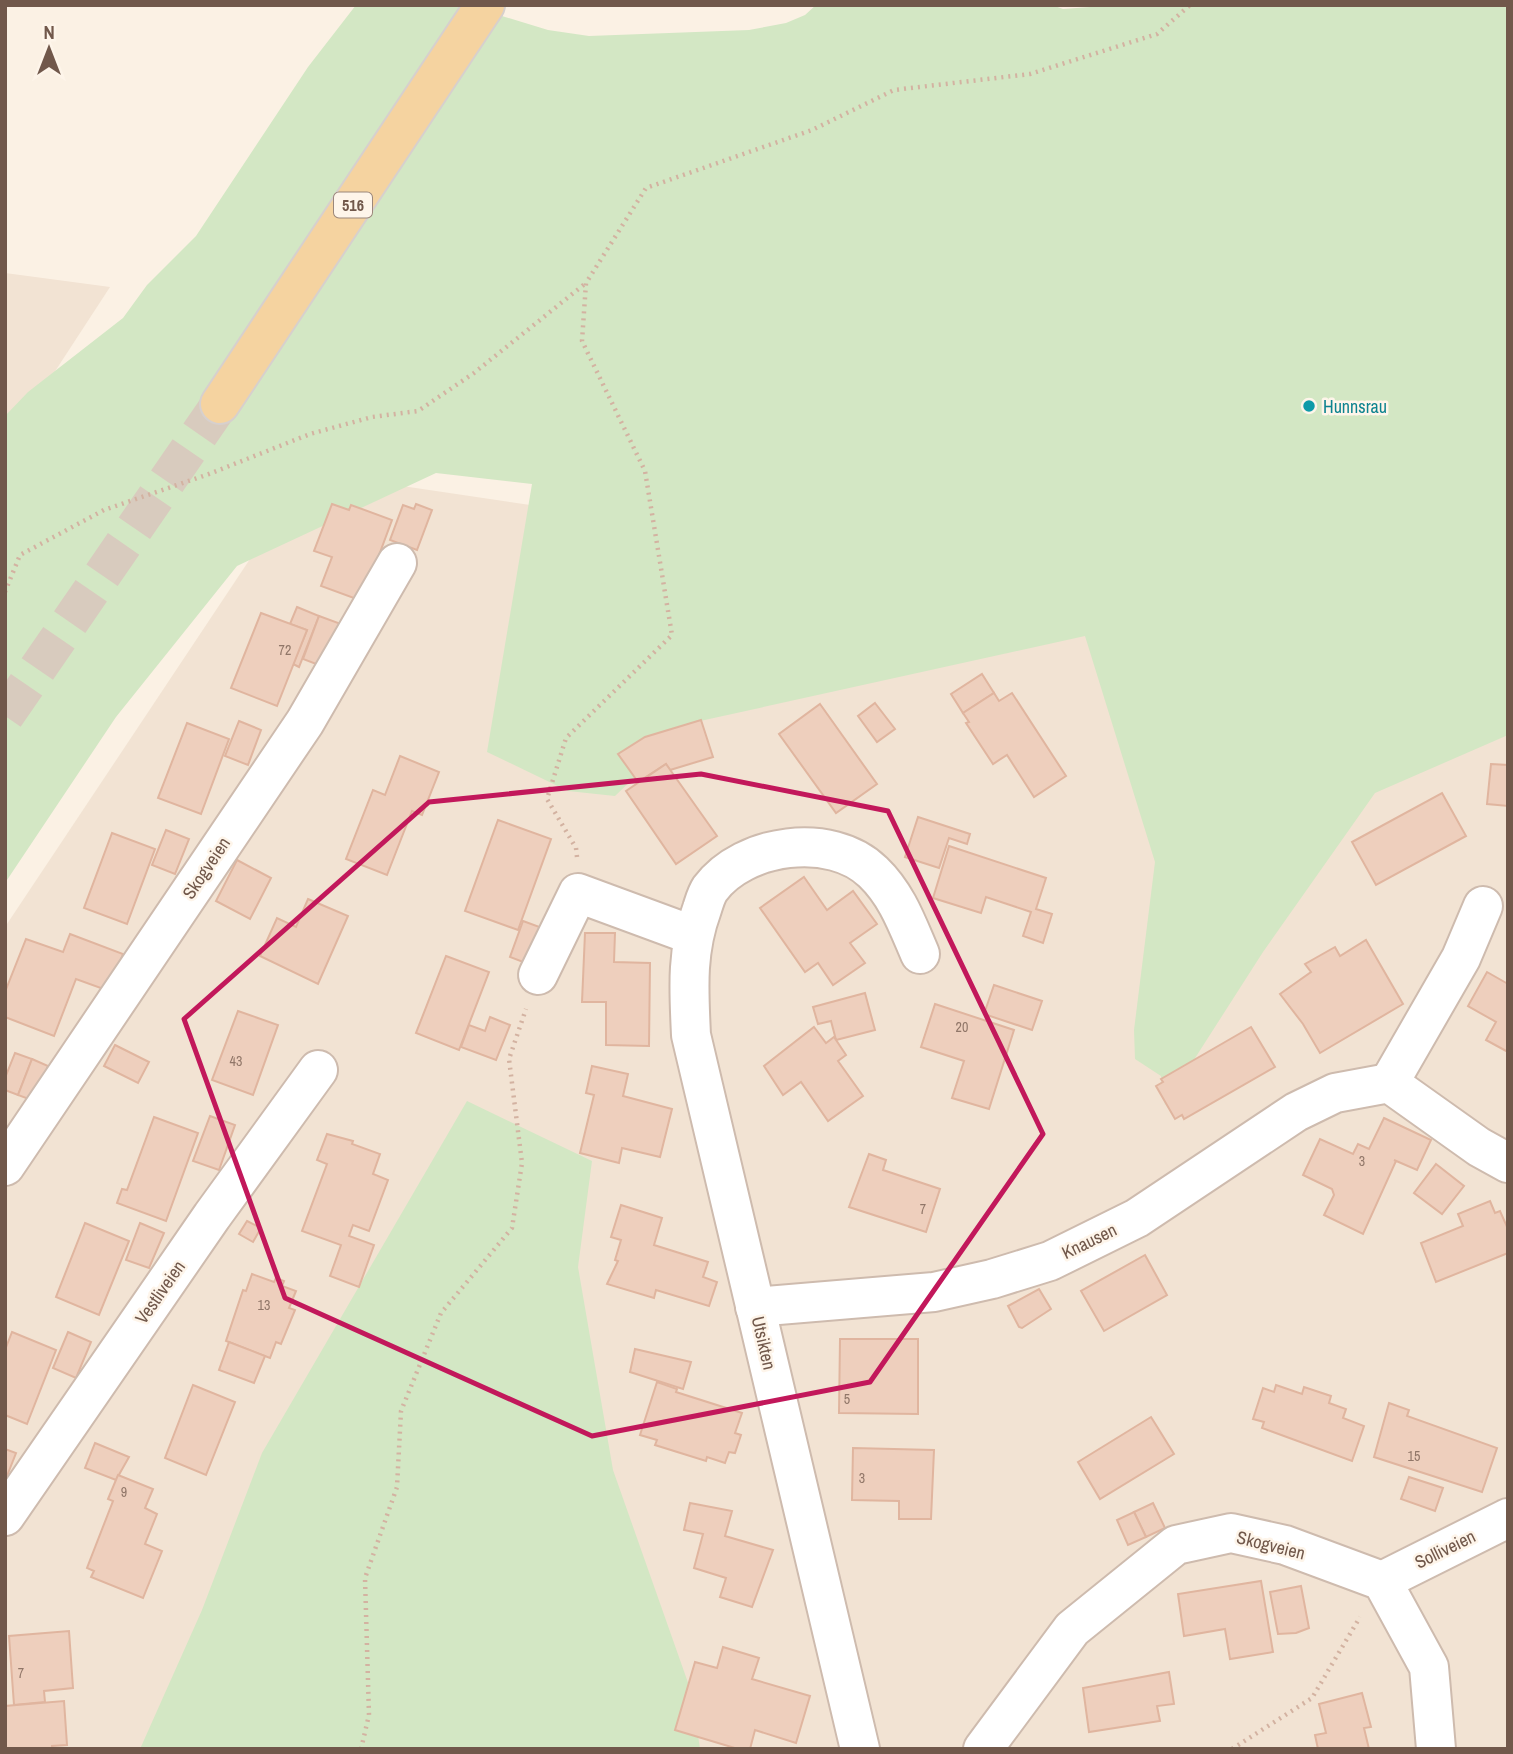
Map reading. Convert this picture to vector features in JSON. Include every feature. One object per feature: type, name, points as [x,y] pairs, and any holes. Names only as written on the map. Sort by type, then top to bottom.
[{"type":"main road","name":"516","points":[[220,404],[485,5]]},
{"type":"street","name":"Skogveien","points":[[5,1166],[305,722],[397,563]]},
{"type":"street","name":"Utsikten","points":[[860,1749],[691,1035],[688,972],[692,935],[709,890],[740,862],[785,848],[836,851],[871,869],[895,896],[920,954]]},
{"type":"street","points":[[538,975],[578,893],[692,935]]},
{"type":"street","points":[[1483,906],[1455,970],[1389,1083],[1479,1147],[1508,1163]]},
{"type":"street","name":"Vestliveien","points":[[5,1516],[212,1216],[318,1070]]},
{"type":"street","name":"Knausen","points":[[755,1307],[934,1292],[992,1279],[1050,1261],[1137,1218],[1296,1112],[1335,1093],[1389,1083]]},
{"type":"street","name":"Solliveien","points":[[1382,1581],[1508,1518]]},
{"type":"street","name":"Skogveien","points":[[982,1749],[1072,1629],[1177,1545],[1231,1533],[1285,1545],[1382,1581]]},
{"type":"street","points":[[1382,1581],[1429,1668],[1436,1749]]},
{"type":"path","points":[[5,592],[20,555],[104,510],[209,474],[310,434],[372,417],[418,411],[474,373],[586,283],[646,188],[812,130],[894,90],[1030,74],[1157,34],[1190,5]]},
{"type":"path","points":[[578,893],[576,848],[547,799],[566,738],[672,635],[645,471],[582,341],[586,283]]},
{"type":"path","points":[[361,1749],[369,1715],[365,1578],[397,1487],[401,1412],[441,1313],[512,1228],[522,1163],[509,1059],[538,975]]},
{"type":"path","points":[[1233,1749],[1312,1698],[1382,1581]]},
{"type":"highlighted area","points":[[701,774],[888,811],[1043,1134],[870,1382],[592,1436],[285,1298],[184,1019],[429,802]]},
{"type":"shaded area","points":[[5,273],[110,287],[5,448]]},
{"type":"shaded area","points":[[308,472],[1508,650],[1508,1749],[5,1749],[5,927]]},
{"type":"green space","points":[[356,5],[466,5],[548,30],[589,36],[749,30],[786,23],[805,15],[816,5],[1052,5],[1063,9],[1117,5],[1508,5],[1508,735],[1375,793],[1263,952],[1165,1105],[1161,1076],[1135,1059],[1134,1030],[1155,862],[1085,636],[691,723],[615,796],[568,791],[487,752],[532,484],[436,473],[237,566],[116,717],[5,883],[5,416],[28,392],[123,318],[147,285],[196,236],[308,67]]},
{"type":"green space","points":[[467,1101],[592,1161],[578,1267],[613,1470],[692,1694],[700,1749],[140,1749],[202,1610],[262,1453]]},
{"type":"building","points":[[332,504],[349,510],[351,505],[392,520],[362,601],[321,586],[332,557],[314,551]]},
{"type":"building","points":[[416,504],[432,510],[417,550],[390,540],[403,505],[414,509]]},
{"type":"building","points":[[297,607],[319,616],[299,667],[293,664],[307,630],[290,624]]},
{"type":"building","points":[[261,613],[307,630],[277,706],[231,688]]},
{"type":"building","points":[[319,616],[341,624],[324,667],[303,659]]},
{"type":"building","points":[[982,674],[994,693],[963,713],[951,694]]},
{"type":"building","points":[[994,693],[999,701],[1012,693],[1066,776],[1034,797],[1007,755],[993,764],[966,723],[969,722],[963,713]]},
{"type":"building","points":[[875,703],[895,729],[877,742],[858,716]]},
{"type":"building","points":[[820,704],[877,784],[836,813],[779,734]]},
{"type":"building","points":[[701,720],[713,757],[670,770],[666,764],[638,782],[618,754],[645,737]]},
{"type":"building","points":[[239,721],[261,730],[248,765],[225,756]]},
{"type":"building","points":[[187,723],[229,739],[201,814],[158,798]]},
{"type":"building","points":[[400,756],[439,772],[422,815],[412,811],[387,875],[346,859],[373,790],[385,795]]},
{"type":"building","points":[[666,764],[717,836],[676,864],[626,791]]},
{"type":"building","points":[[1491,764],[1508,765],[1508,806],[1487,804]]},
{"type":"building","points":[[1442,793],[1466,836],[1376,885],[1352,842]]},
{"type":"building","points":[[918,817],[970,834],[967,844],[949,838],[939,868],[905,857]]},
{"type":"building","points":[[498,820],[551,839],[518,930],[465,911]]},
{"type":"building","points":[[166,830],[189,839],[175,874],[152,865]]},
{"type":"building","points":[[112,833],[155,849],[127,924],[84,908]]},
{"type":"building","points":[[949,846],[1046,878],[1036,909],[1052,914],[1043,943],[1023,936],[1031,912],[986,897],[981,913],[933,898]]},
{"type":"building","points":[[237,860],[271,878],[250,919],[216,901]]},
{"type":"building","points":[[804,877],[827,910],[853,891],[877,924],[850,943],[865,963],[833,985],[818,963],[805,972],[760,908]]},
{"type":"building","points":[[308,899],[348,916],[318,984],[260,956],[277,918],[296,927]]},
{"type":"building","points":[[523,921],[545,929],[531,965],[510,957]]},
{"type":"building","points":[[585,933],[615,933],[614,962],[650,963],[649,1046],[606,1045],[606,1002],[582,1002]]},
{"type":"building","points":[[70,934],[123,954],[109,991],[76,979],[54,1036],[5,1017],[5,992],[26,939],[63,952]]},
{"type":"building","points":[[1366,940],[1403,1004],[1320,1053],[1303,1024],[1280,994],[1311,972],[1305,964],[1335,947],[1340,956]]},
{"type":"building","points":[[446,956],[489,972],[459,1050],[416,1033]]},
{"type":"building","points":[[1487,972],[1508,984],[1508,1052],[1486,1040],[1496,1022],[1468,1006]]},
{"type":"building","points":[[994,985],[1042,1001],[1032,1030],[984,1014]]},
{"type":"building","points":[[865,993],[875,1030],[836,1040],[831,1021],[818,1024],[813,1007]]},
{"type":"building","points":[[935,1004],[1014,1030],[989,1109],[952,1098],[964,1061],[921,1047]]},
{"type":"building","points":[[238,1011],[278,1025],[253,1095],[212,1080]]},
{"type":"building","points":[[490,1017],[510,1025],[496,1060],[461,1047],[469,1025],[485,1031]]},
{"type":"building","points":[[814,1027],[826,1043],[834,1037],[846,1055],[838,1061],[863,1096],[828,1121],[801,1082],[783,1095],[764,1066]]},
{"type":"building","points":[[1251,1027],[1275,1067],[1184,1119],[1182,1115],[1175,1119],[1156,1086],[1163,1082],[1161,1079]]},
{"type":"building","points":[[115,1045],[149,1062],[138,1083],[104,1066]]},
{"type":"building","points":[[15,1053],[32,1059],[18,1095],[5,1090],[5,1078]]},
{"type":"building","points":[[32,1059],[48,1066],[34,1101],[18,1095]]},
{"type":"building","points":[[592,1066],[628,1074],[623,1096],[672,1109],[660,1157],[622,1148],[619,1163],[580,1153],[594,1095],[586,1093]]},
{"type":"building","points":[[210,1116],[235,1125],[219,1170],[193,1161]]},
{"type":"building","points":[[154,1117],[198,1133],[166,1221],[117,1203],[122,1189],[127,1190]]},
{"type":"building","points":[[1384,1118],[1431,1140],[1417,1170],[1394,1160],[1396,1161],[1363,1234],[1324,1215],[1334,1195],[1332,1189],[1303,1175],[1320,1139],[1353,1154],[1358,1144],[1369,1149]]},
{"type":"building","points":[[327,1134],[353,1141],[352,1144],[380,1154],[373,1174],[388,1180],[369,1231],[353,1225],[349,1236],[374,1245],[359,1287],[330,1276],[341,1245],[302,1231],[327,1164],[317,1160]]},
{"type":"building","points":[[869,1154],[886,1160],[883,1170],[940,1189],[926,1232],[849,1207]]},
{"type":"building","points":[[1436,1164],[1464,1186],[1442,1214],[1414,1193]]},
{"type":"building","points":[[1490,1201],[1495,1213],[1500,1211],[1508,1229],[1508,1253],[1436,1282],[1421,1243],[1463,1226],[1458,1214]]},
{"type":"building","points":[[621,1205],[662,1218],[654,1245],[708,1262],[703,1277],[717,1282],[709,1306],[656,1290],[654,1298],[607,1284],[618,1261],[615,1260],[621,1240],[611,1237]]},
{"type":"building","points":[[247,1221],[261,1228],[253,1242],[239,1234]]},
{"type":"building","points":[[85,1223],[129,1241],[99,1315],[56,1297]]},
{"type":"building","points":[[140,1223],[164,1233],[149,1268],[126,1260]]},
{"type":"building","points":[[1145,1255],[1167,1295],[1104,1331],[1081,1291]]},
{"type":"building","points":[[252,1274],[274,1282],[276,1278],[284,1281],[282,1286],[296,1291],[289,1308],[295,1310],[281,1344],[276,1342],[270,1358],[226,1341],[243,1290],[246,1291]]},
{"type":"building","points":[[1039,1289],[1051,1309],[1022,1328],[1019,1327],[1008,1306]]},
{"type":"building","points":[[12,1332],[56,1350],[27,1424],[5,1415],[5,1350]]},
{"type":"building","points":[[68,1332],[91,1342],[76,1378],[53,1368]]},
{"type":"building","points":[[840,1339],[918,1339],[918,1414],[839,1413]]},
{"type":"building","points":[[229,1342],[265,1356],[254,1383],[219,1370]]},
{"type":"building","points":[[635,1349],[691,1362],[683,1389],[630,1372]]},
{"type":"building","points":[[657,1382],[677,1389],[676,1392],[742,1413],[735,1433],[741,1435],[735,1453],[729,1452],[725,1463],[707,1457],[706,1461],[655,1445],[657,1440],[640,1435]]},
{"type":"building","points":[[193,1385],[235,1402],[206,1475],[165,1458]]},
{"type":"building","points":[[1276,1385],[1302,1394],[1304,1387],[1331,1396],[1329,1403],[1346,1409],[1343,1418],[1364,1426],[1352,1461],[1262,1428],[1264,1422],[1253,1419],[1263,1388],[1274,1392]]},
{"type":"building","points":[[1389,1403],[1409,1410],[1407,1416],[1497,1448],[1482,1492],[1374,1457]]},
{"type":"building","points":[[1151,1417],[1174,1454],[1100,1499],[1078,1462]]},
{"type":"building","points":[[95,1443],[129,1457],[116,1480],[85,1468]]},
{"type":"building","points":[[853,1448],[934,1450],[931,1519],[899,1519],[899,1501],[852,1500]]},
{"type":"building","points":[[5,1449],[16,1453],[5,1481]]},
{"type":"building","points":[[118,1475],[153,1489],[145,1508],[157,1514],[145,1544],[162,1551],[143,1598],[91,1577],[94,1571],[87,1568],[113,1501],[108,1499]]},
{"type":"building","points":[[1409,1477],[1443,1488],[1435,1511],[1401,1499]]},
{"type":"building","points":[[690,1503],[732,1511],[725,1536],[773,1550],[752,1607],[720,1597],[726,1578],[694,1568],[703,1534],[684,1530]]},
{"type":"building","points":[[1153,1503],[1165,1528],[1146,1537],[1134,1512]]},
{"type":"building","points":[[1134,1512],[1146,1537],[1128,1545],[1117,1520]]},
{"type":"building","points":[[1261,1581],[1273,1652],[1230,1659],[1225,1629],[1184,1636],[1178,1594]]},
{"type":"building","points":[[1301,1586],[1309,1628],[1296,1633],[1278,1634],[1270,1592]]},
{"type":"building","points":[[69,1631],[73,1688],[44,1691],[45,1702],[14,1705],[9,1636]]},
{"type":"building","points":[[723,1647],[759,1658],[752,1679],[810,1696],[796,1743],[755,1730],[750,1749],[738,1749],[675,1730],[695,1662],[717,1668]]},
{"type":"building","points":[[1169,1672],[1174,1704],[1157,1706],[1160,1721],[1089,1732],[1083,1688]]},
{"type":"building","points":[[1362,1693],[1371,1727],[1364,1728],[1369,1749],[1318,1749],[1315,1735],[1326,1733],[1319,1704]]},
{"type":"building","points":[[64,1701],[67,1745],[52,1746],[52,1749],[5,1749],[5,1706]]},
{"type":"tunnel","points":[[5,716],[220,404]]},
{"type":"place","name":"Hunnsrau","points":[[1309,406]]}]
